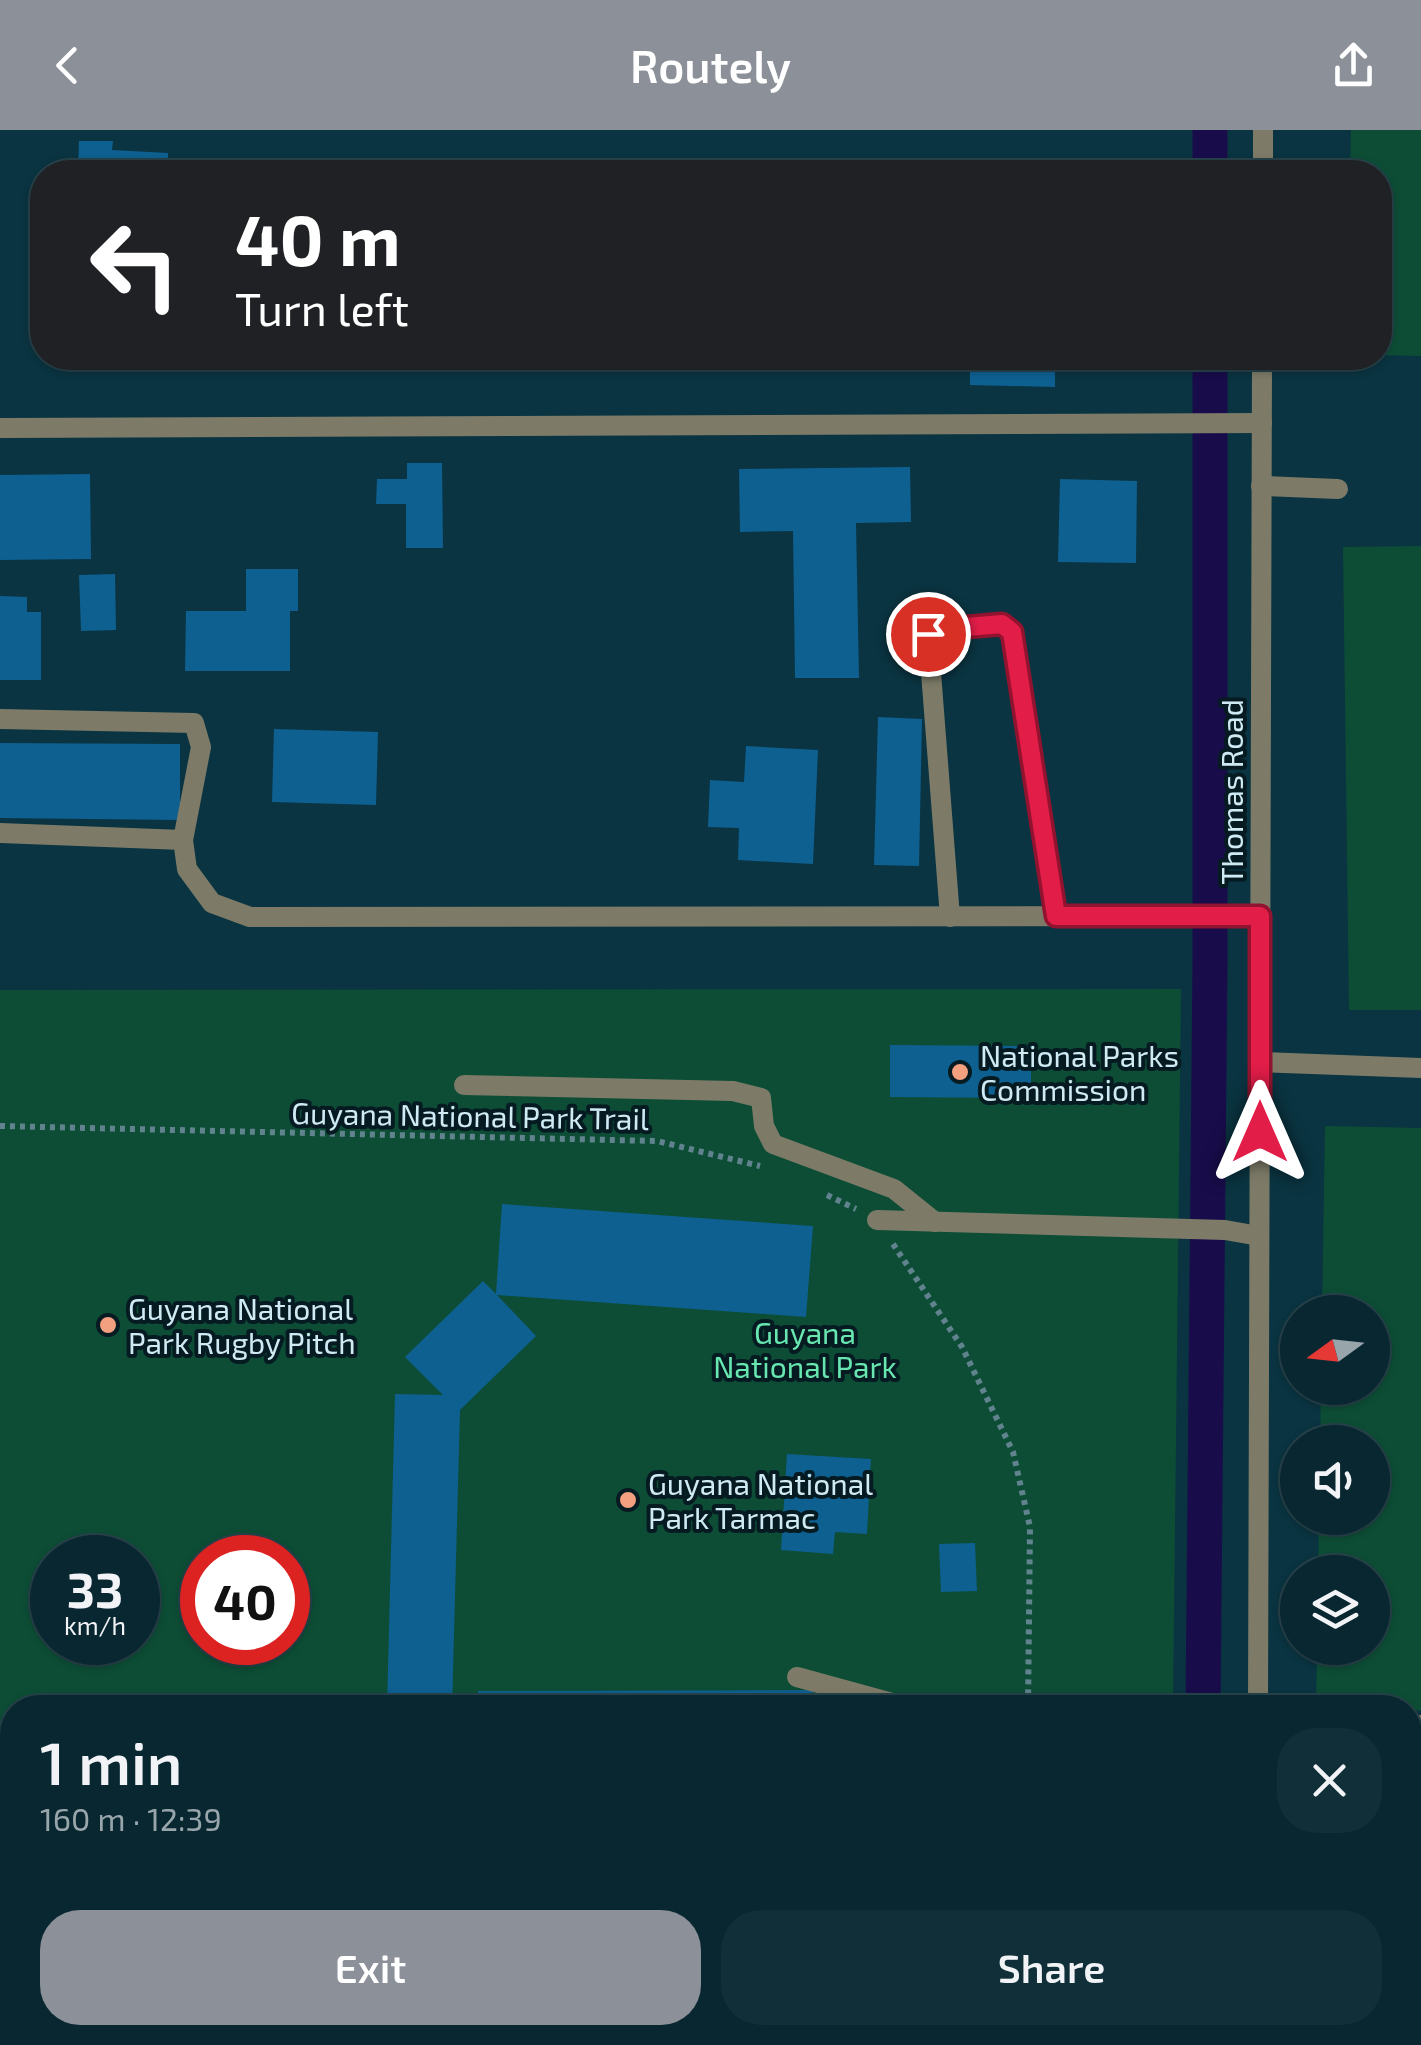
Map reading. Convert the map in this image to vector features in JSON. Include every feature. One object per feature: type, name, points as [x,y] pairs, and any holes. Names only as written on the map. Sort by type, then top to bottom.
[{"type":"street","points":[[1263,130],[1263,160]]},
{"type":"street","name":"Thomas Road","points":[[1258,1695],[1262,370]]},
{"type":"street","points":[[0,428],[1262,422]]},
{"type":"street","points":[[1262,486],[1338,488]]},
{"type":"street","points":[[950,917],[928,634],[931,630],[958,626],[1002,624],[1012,632],[1056,916]]},
{"type":"street","points":[[0,719],[194,723],[201,747],[183,840],[188,868],[212,903],[250,917],[1260,916]]},
{"type":"street","points":[[0,833],[183,840]]},
{"type":"street","points":[[1260,1062],[1421,1068]]},
{"type":"street","points":[[464,1085],[733,1091],[762,1098],[764,1126],[773,1144],[894,1189],[936,1222]]},
{"type":"street","points":[[877,1220],[1225,1230],[1260,1236]]},
{"type":"street","points":[[797,1677],[863,1695]]},
{"type":"path","name":"Guyana National Park Trail","points":[[0,1126],[658,1141],[764,1167]]},
{"type":"path","points":[[813,1188],[877,1220],[962,1346],[1013,1452],[1030,1527],[1028,1695]]},
{"type":"green space","points":[[1351,130],[1421,130],[1421,356],[1392,355],[1392,160],[1350,160]]},
{"type":"green space","points":[[1421,546],[1421,1010],[1349,1010],[1343,547]]},
{"type":"green space","name":"Guyana National Park","points":[[1181,989],[1173,1695],[0,1695],[0,990]]},
{"type":"green space","points":[[1325,1126],[1421,1128],[1421,1695],[1316,1695],[1317,1665],[1390,1665],[1390,1555],[1318,1555],[1319,1535],[1390,1535],[1390,1425],[1320,1425],[1321,1405],[1390,1405],[1390,1295],[1322,1295]]},
{"type":"building","points":[[79,141],[113,141],[112,150],[168,153],[168,160],[78,160]]},
{"type":"building","points":[[970,370],[1055,370],[1055,387],[970,385]]},
{"type":"building","points":[[407,463],[442,463],[443,548],[406,548],[406,504],[376,504],[377,479],[407,479]]},
{"type":"building","points":[[910,467],[911,522],[856,523],[859,678],[795,678],[793,531],[740,532],[739,469]]},
{"type":"building","points":[[90,474],[91,559],[0,560],[0,475]]},
{"type":"building","points":[[1060,479],[1137,481],[1136,563],[1058,562]]},
{"type":"building","points":[[246,569],[298,569],[298,611],[290,611],[290,671],[185,671],[186,611],[246,611]]},
{"type":"building","points":[[115,574],[116,630],[81,631],[79,575]]},
{"type":"building","points":[[0,596],[27,597],[27,612],[41,612],[41,680],[0,680]]},
{"type":"building","points":[[878,717],[922,719],[919,866],[874,865]]},
{"type":"building","points":[[274,729],[378,732],[376,805],[272,802]]},
{"type":"building","points":[[0,743],[180,744],[180,820],[0,818]]},
{"type":"building","points":[[746,746],[818,750],[813,864],[738,860],[739,828],[708,827],[710,780],[744,782]]},
{"type":"building","name":"National Parks Commission","points":[[890,1045],[1031,1046],[1031,1098],[890,1097]]},
{"type":"building","points":[[502,1204],[813,1226],[806,1317],[497,1295],[536,1336],[460,1410],[452,1695],[387,1695],[395,1394],[443,1395],[405,1357],[483,1281],[496,1294]]},
{"type":"building","points":[[787,1454],[871,1459],[867,1534],[835,1532],[833,1554],[781,1550]]},
{"type":"building","points":[[975,1543],[977,1591],[941,1592],[939,1544]]},
{"type":"building","points":[[813,1690],[813,1695],[478,1695],[478,1691]]},
{"type":"waterway","points":[[1210,130],[1210,160]]},
{"type":"waterway","points":[[1203,1695],[1210,960],[1210,370]]},
{"type":"place","name":"National Parks Commission","points":[[960,1072]]},
{"type":"place","name":"Guyana National Park Rugby Pitch","points":[[108,1325]]},
{"type":"place","name":"Guyana National Park Tarmac","points":[[628,1500]]},
{"type":"route","points":[[928,634],[931,630],[958,626],[1002,624],[1012,632],[1056,916],[1260,916],[1260,1132]]}]
